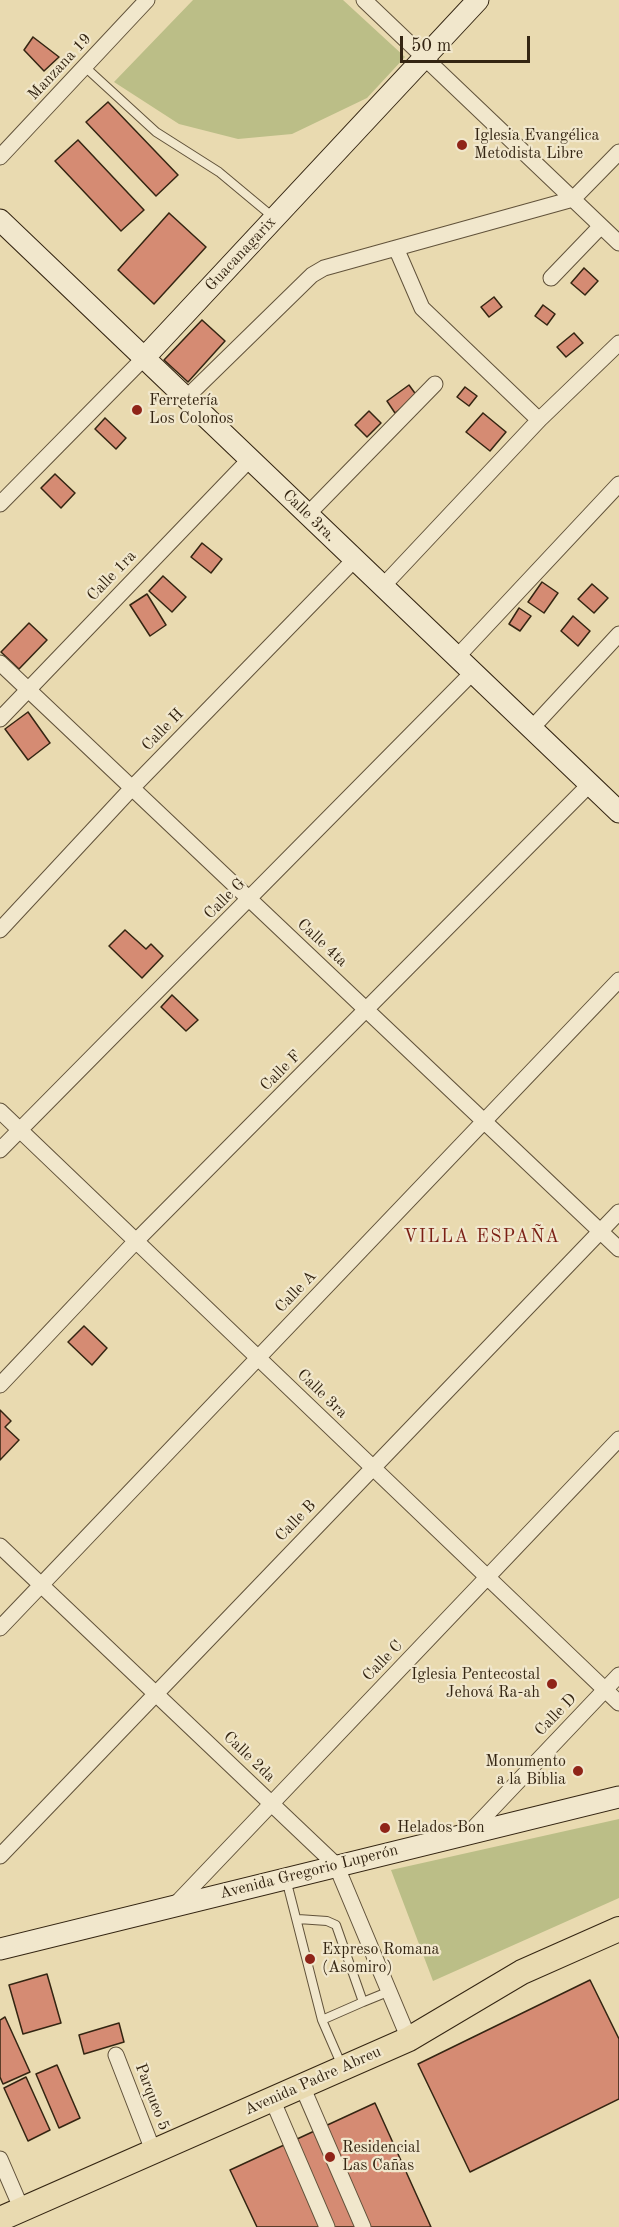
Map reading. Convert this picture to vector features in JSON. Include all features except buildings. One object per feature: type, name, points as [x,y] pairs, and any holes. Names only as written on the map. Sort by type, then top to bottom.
[{"type":"main road","name":"Guacanagarix","points":[[144,358],[478,0]]},
{"type":"main road","name":"Calle 3ra.","points":[[0,220],[619,812]]},
{"type":"main road","name":"Avenida Gregorio Luperón","points":[[0,1949],[619,1797]]},
{"type":"main road","name":"Avenida Padre Abreu","points":[[0,2219],[409,2039],[522,1972],[619,1929]]},
{"type":"street","name":"Manzana 19","points":[[0,157],[147,0]]},
{"type":"street","points":[[364,0],[619,243]]},
{"type":"street","points":[[186,398],[312,275],[324,268],[573,199],[619,152]]},
{"type":"street","points":[[550,278],[601,225]]},
{"type":"street","points":[[396,248],[422,308],[538,420]]},
{"type":"street","points":[[383,586],[538,420],[619,343]]},
{"type":"street","name":"Guacanagarix","points":[[0,504],[144,358]]},
{"type":"street","points":[[308,514],[435,384]]},
{"type":"street","name":"Calle 1ra","points":[[0,719],[250,459]]},
{"type":"street","points":[[457,657],[618,488]]},
{"type":"street","name":"Calle H","points":[[0,930],[132,788],[355,559]]},
{"type":"street","points":[[532,728],[619,634]]},
{"type":"street","name":"Calle 4ta","points":[[0,663],[619,1249]]},
{"type":"street","name":"Calle G","points":[[0,1150],[250,900],[473,672]]},
{"type":"street","name":"Calle F","points":[[0,1385],[136,1241],[590,784]]},
{"type":"street","name":"Calle A","points":[[0,1628],[619,980]]},
{"type":"street","name":"Calle 3ra","points":[[0,1111],[619,1703]]},
{"type":"street","name":"Calle B","points":[[0,1856],[619,1212]]},
{"type":"street","name":"Calle C","points":[[173,1907],[619,1439]]},
{"type":"street","name":"Calle 2da","points":[[0,1546],[336,1865],[409,2039]]},
{"type":"street","name":"Calle D","points":[[470,1832],[619,1675]]},
{"type":"street","name":"Parqueo 5","points":[[116,2055],[154,2153]]},
{"type":"street","points":[[302,2086],[363,2227]]},
{"type":"street","points":[[272,2099],[327,2227]]},
{"type":"street","points":[[0,2159],[22,2210]]},
{"type":"lane","points":[[85,67],[156,132],[219,172],[274,218]]},
{"type":"lane","points":[[286,1878],[322,2020],[343,2068]]},
{"type":"lane","points":[[298,1919],[327,1921],[336,1925],[363,2002]]},
{"type":"lane","points":[[322,2020],[390,1991]]},
{"type":"green space","points":[[193,0],[343,0],[405,57],[367,98],[292,134],[238,139],[179,124],[114,82]]},
{"type":"green space","points":[[619,1819],[619,1898],[433,1981],[391,1870]]},
{"type":"place","name":"Iglesia Evangélica Metodista Libre","points":[[462,145]]},
{"type":"place","name":"Ferretería Los Colonos","points":[[137,410]]},
{"type":"place","name":"Iglesia Pentecostal Jehová Ra-ah","points":[[552,1684]]},
{"type":"place","name":"Monumento a la Biblia","points":[[578,1771]]},
{"type":"place","name":"Helados Bon","points":[[385,1828]]},
{"type":"place","name":"Expreso Romana (Asomiro)","points":[[310,1959]]},
{"type":"place","name":"Residencial Las Cañas","points":[[330,2157]]},
{"type":"district","name":"VILLA ESPAÑA","points":[[482,1237]]}]
